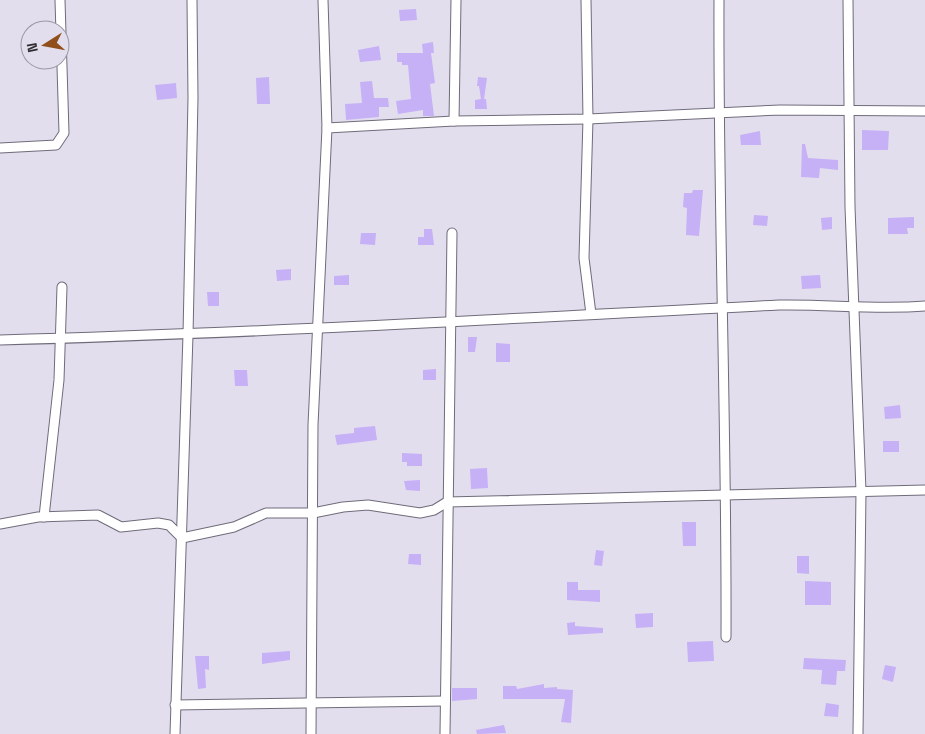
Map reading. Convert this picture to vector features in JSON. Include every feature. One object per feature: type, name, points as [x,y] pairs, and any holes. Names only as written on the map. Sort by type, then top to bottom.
[{"type":"street","points":[[0,148],[56,145],[64,134],[60,0]]},
{"type":"street","points":[[175,734],[188,335],[193,98],[192,0]]},
{"type":"street","points":[[311,734],[313,424],[327,128],[324,0]]},
{"type":"street","points":[[454,121],[456,0]]},
{"type":"street","points":[[586,0],[588,119],[584,258],[591,314]]},
{"type":"street","points":[[719,0],[718,114],[727,494],[726,637]]},
{"type":"street","points":[[848,0],[853,308],[861,491],[858,734]]},
{"type":"street","points":[[327,128],[454,121],[588,119],[780,110],[849,112],[925,111]]},
{"type":"street","points":[[445,734],[449,320],[452,233]]},
{"type":"street","points":[[44,517],[62,338],[62,287]]},
{"type":"street","points":[[0,340],[188,335],[240,330],[822,304],[853,308],[889,309],[925,306]]},
{"type":"street","points":[[182,538],[234,527],[266,513],[313,513],[343,507],[368,505],[420,513],[434,510],[447,502],[925,490]]},
{"type":"street","points":[[0,524],[44,517],[98,515],[121,527],[164,524],[173,527],[182,538]]},
{"type":"street","points":[[175,705],[445,701]]},
{"type":"building","points":[[416,9],[417,20],[400,21],[399,10]]},
{"type":"building","points":[[433,42],[434,53],[431,53],[435,83],[430,84],[434,116],[423,116],[423,110],[398,114],[396,101],[411,99],[408,65],[402,65],[402,62],[397,62],[397,53],[423,53],[422,44]]},
{"type":"building","points":[[379,46],[381,60],[360,62],[358,50]]},
{"type":"building","points":[[269,77],[270,104],[257,104],[256,78]]},
{"type":"building","points":[[478,77],[487,78],[484,99],[486,99],[487,109],[475,109],[475,100],[481,99],[479,86],[477,86]]},
{"type":"building","points":[[372,81],[374,98],[388,98],[389,107],[379,107],[379,117],[346,120],[345,104],[362,103],[360,82]]},
{"type":"building","points":[[176,83],[177,98],[157,100],[155,85]]},
{"type":"building","points":[[862,130],[889,131],[888,150],[862,150]]},
{"type":"building","points":[[760,131],[761,145],[741,145],[740,135]]},
{"type":"building","points":[[802,144],[805,144],[808,158],[838,160],[838,170],[820,168],[819,178],[801,177]]},
{"type":"building","points":[[693,190],[703,190],[699,236],[686,235],[687,208],[683,207],[684,193],[692,193]]},
{"type":"building","points":[[754,215],[768,216],[767,226],[753,225]]},
{"type":"building","points":[[832,217],[832,229],[822,230],[821,218]]},
{"type":"building","points":[[914,217],[914,228],[907,228],[908,234],[888,234],[888,218]]},
{"type":"building","points":[[424,229],[432,229],[434,245],[418,245],[418,237],[424,237]]},
{"type":"building","points":[[361,233],[376,233],[375,245],[360,244]]},
{"type":"building","points":[[291,269],[291,280],[277,281],[276,270]]},
{"type":"building","points":[[349,275],[349,285],[334,285],[334,276]]},
{"type":"building","points":[[820,275],[821,288],[802,289],[801,276]]},
{"type":"building","points":[[207,292],[219,292],[219,306],[208,306]]},
{"type":"building","points":[[468,337],[477,337],[475,352],[468,352]]},
{"type":"building","points":[[496,343],[510,344],[510,362],[496,362]]},
{"type":"building","points":[[436,369],[436,380],[423,380],[423,370]]},
{"type":"building","points":[[234,370],[247,370],[248,386],[235,386]]},
{"type":"building","points":[[900,405],[901,418],[885,419],[884,407]]},
{"type":"building","points":[[375,426],[377,440],[337,445],[335,435],[354,433],[354,428]]},
{"type":"building","points":[[883,441],[899,441],[899,452],[883,452]]},
{"type":"building","points":[[402,453],[422,454],[422,466],[407,466],[407,462],[402,462]]},
{"type":"building","points":[[487,468],[488,488],[471,489],[470,469]]},
{"type":"building","points":[[420,480],[420,491],[406,490],[404,481]]},
{"type":"building","points":[[682,522],[696,522],[696,546],[683,546]]},
{"type":"building","points":[[596,550],[604,551],[602,566],[594,565]]},
{"type":"building","points":[[409,554],[421,554],[421,565],[408,564]]},
{"type":"building","points":[[797,556],[809,556],[809,574],[797,573]]},
{"type":"building","points":[[805,581],[831,582],[831,605],[805,605]]},
{"type":"building","points":[[567,582],[578,582],[578,590],[600,590],[600,602],[567,600]]},
{"type":"building","points":[[653,613],[653,627],[636,628],[635,614]]},
{"type":"building","points":[[575,622],[575,626],[603,628],[603,633],[568,635],[567,623]]},
{"type":"building","points":[[713,641],[714,661],[688,662],[687,642]]},
{"type":"building","points":[[290,651],[290,660],[262,664],[262,653]]},
{"type":"building","points":[[195,656],[209,656],[209,670],[205,669],[206,688],[198,689]]},
{"type":"building","points":[[804,658],[846,660],[845,671],[837,671],[836,685],[821,684],[822,670],[803,669]]},
{"type":"building","points":[[885,665],[896,667],[893,682],[882,679]]},
{"type":"building","points":[[544,684],[544,688],[557,687],[557,689],[573,690],[571,723],[561,722],[565,699],[503,699],[503,686],[516,686],[517,689]]},
{"type":"building","points":[[452,688],[477,688],[477,699],[452,701]]},
{"type":"building","points":[[826,703],[839,705],[838,717],[824,716]]},
{"type":"building","points":[[504,725],[506,733],[477,734],[476,730]]}]
